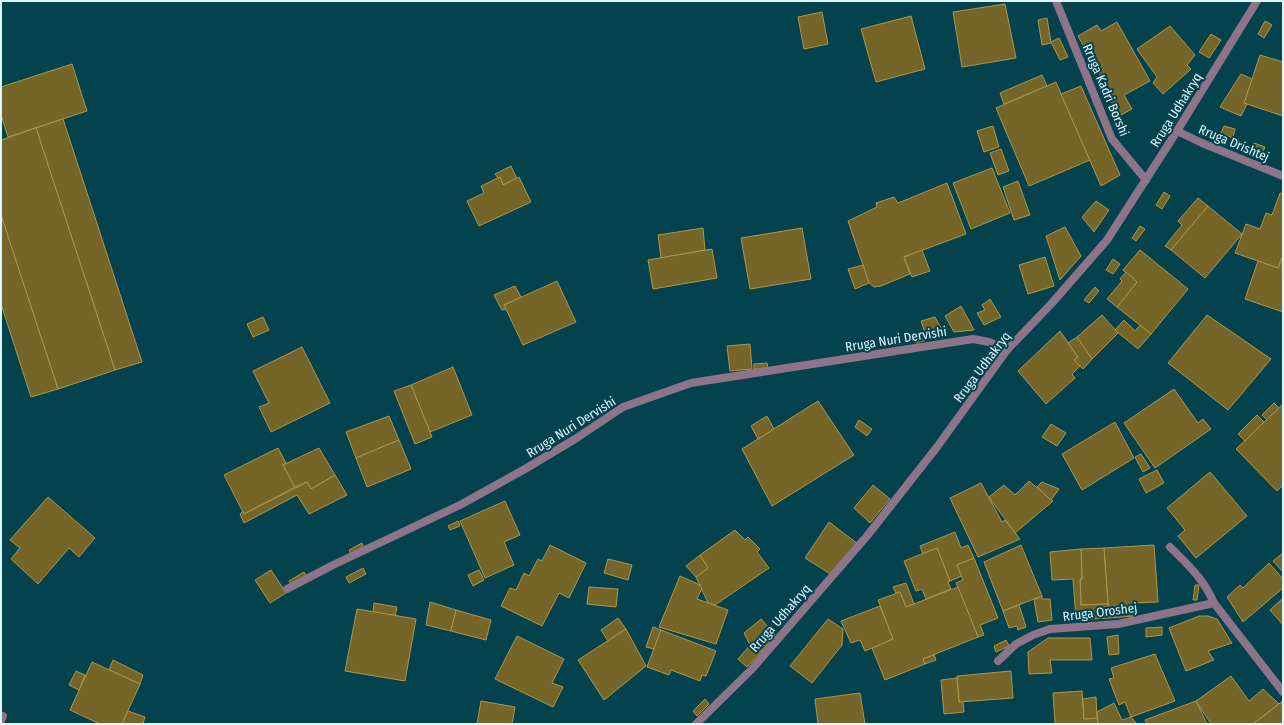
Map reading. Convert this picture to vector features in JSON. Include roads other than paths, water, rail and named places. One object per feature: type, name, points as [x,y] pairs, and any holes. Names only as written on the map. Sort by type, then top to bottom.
[{"type":"street","name":"Rruga Kadri Borshi","points":[[1056,1],[1112,140],[1146,180]]},
{"type":"street","name":"Rruga Udhakryq","points":[[696,724],[752,669],[867,536],[937,447],[1007,350],[1052,303],[1107,240],[1177,131],[1257,1]]},
{"type":"street","name":"Rruga Drishtej","points":[[1177,131],[1202,143],[1283,176]]},
{"type":"street","name":"Rruga Nuri Dervishi","points":[[287,589],[333,565],[460,505],[532,465],[623,407],[691,383],[973,339],[990,342],[1007,350]]},
{"type":"street","points":[[1170,547],[1196,572],[1208,590],[1214,603],[1283,692]]},
{"type":"street","name":"Rruga Oroshej","points":[[998,661],[1016,644],[1034,635],[1050,630],[1118,624],[1214,603]]}]
